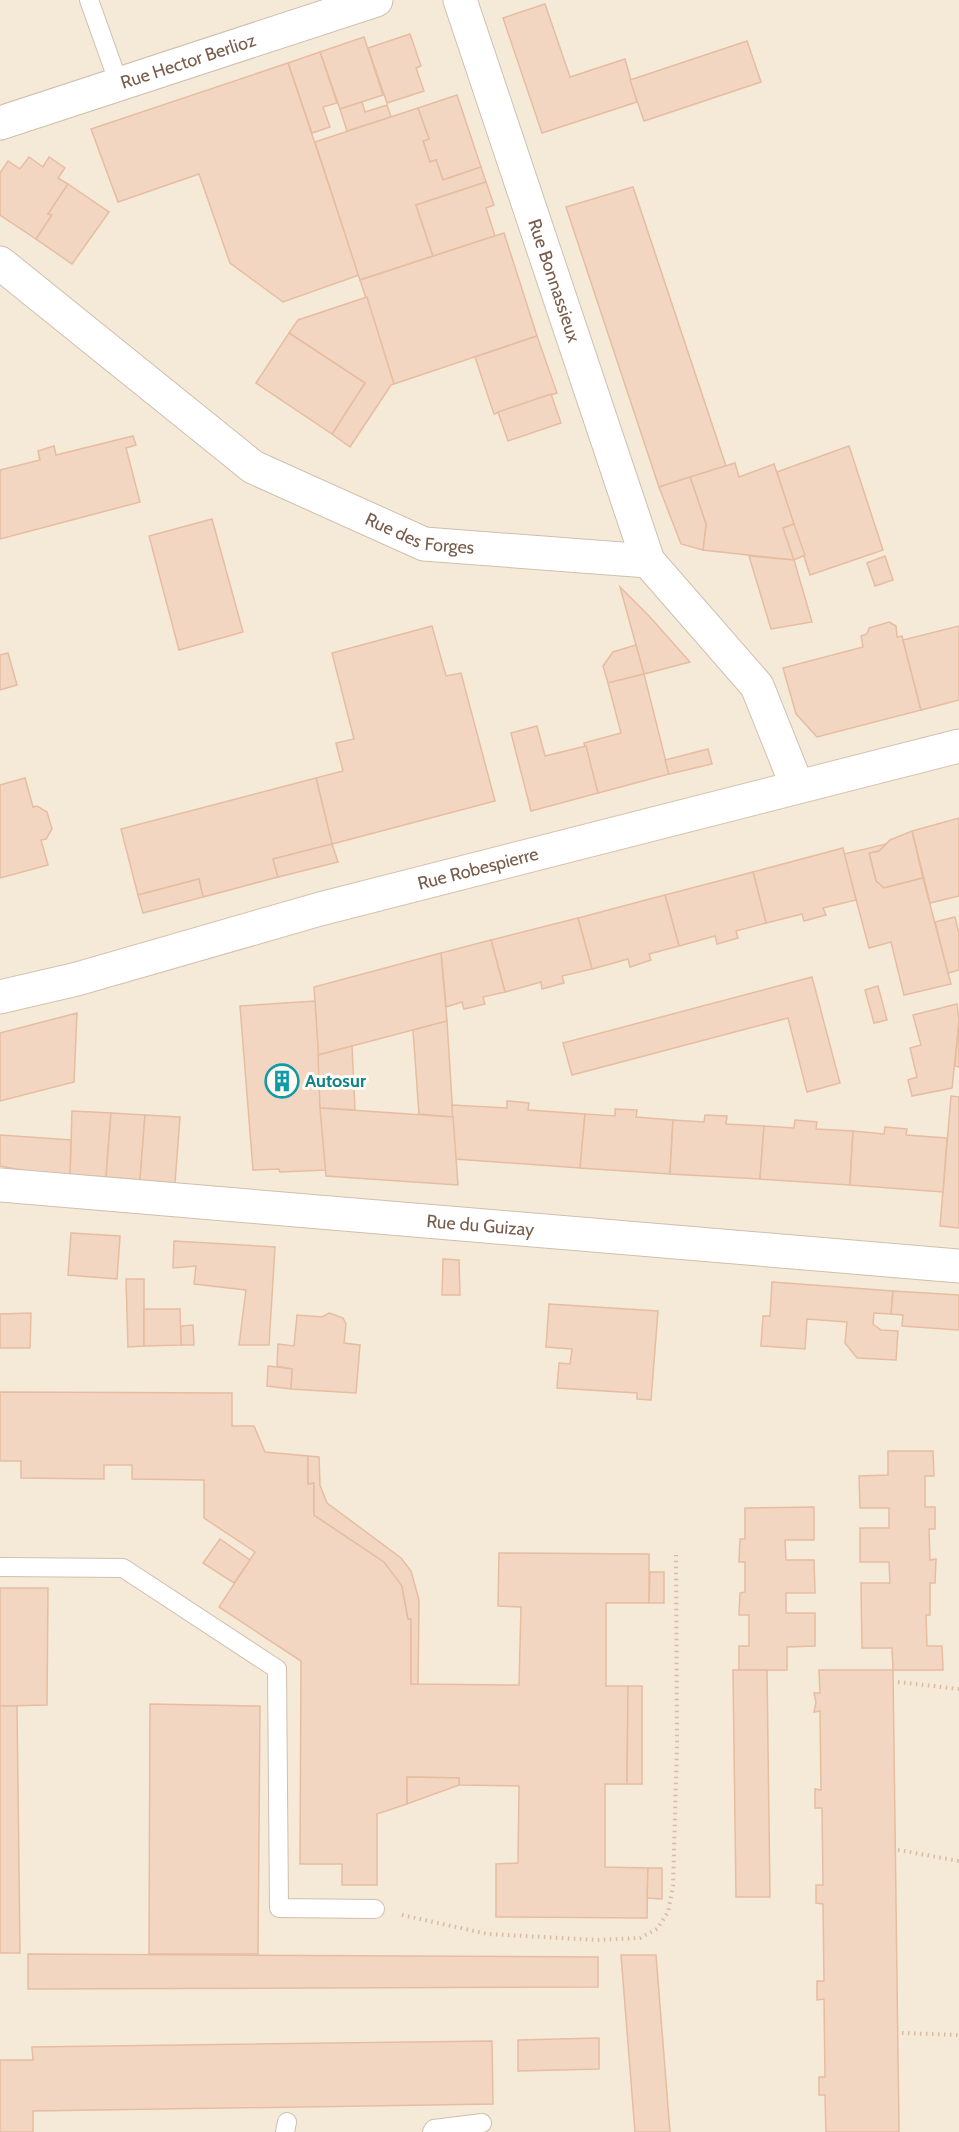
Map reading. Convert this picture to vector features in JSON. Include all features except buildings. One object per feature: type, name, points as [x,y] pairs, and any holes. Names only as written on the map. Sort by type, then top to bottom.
[{"type":"street","name":"Rue Hector Berlioz","points":[[0,123],[376,0]]},
{"type":"street","name":"Rue Bonnassieux","points":[[460,0],[648,561]]},
{"type":"street","name":"Rue des Forges","points":[[0,263],[253,467],[424,544],[648,561]]},
{"type":"street","points":[[648,561],[756,686],[796,786]]},
{"type":"street","name":"Rue Robespierre","points":[[0,997],[77,979],[320,909],[959,746]]},
{"type":"street","name":"Rue du Guizay","points":[[0,1185],[959,1266]]},
{"type":"lane","points":[[89,0],[119,84]]},
{"type":"lane","points":[[0,1567],[123,1568],[277,1669],[279,1908],[375,1909]]},
{"type":"lane","points":[[432,2132],[434,2129],[482,2123]]},
{"type":"path","points":[[375,1909],[488,1934],[627,1940],[640,1938],[657,1929],[668,1912],[673,1886],[677,1745],[676,1555]]},
{"type":"path","points":[[898,1682],[959,1689]]},
{"type":"path","points":[[898,1850],[959,1861]]},
{"type":"path","points":[[902,2033],[959,2035]]},
{"type":"shaded area","points":[[0,0],[959,0],[959,2132],[0,2132]]},
{"type":"place","name":"Autosur","points":[[282,1081]]}]
